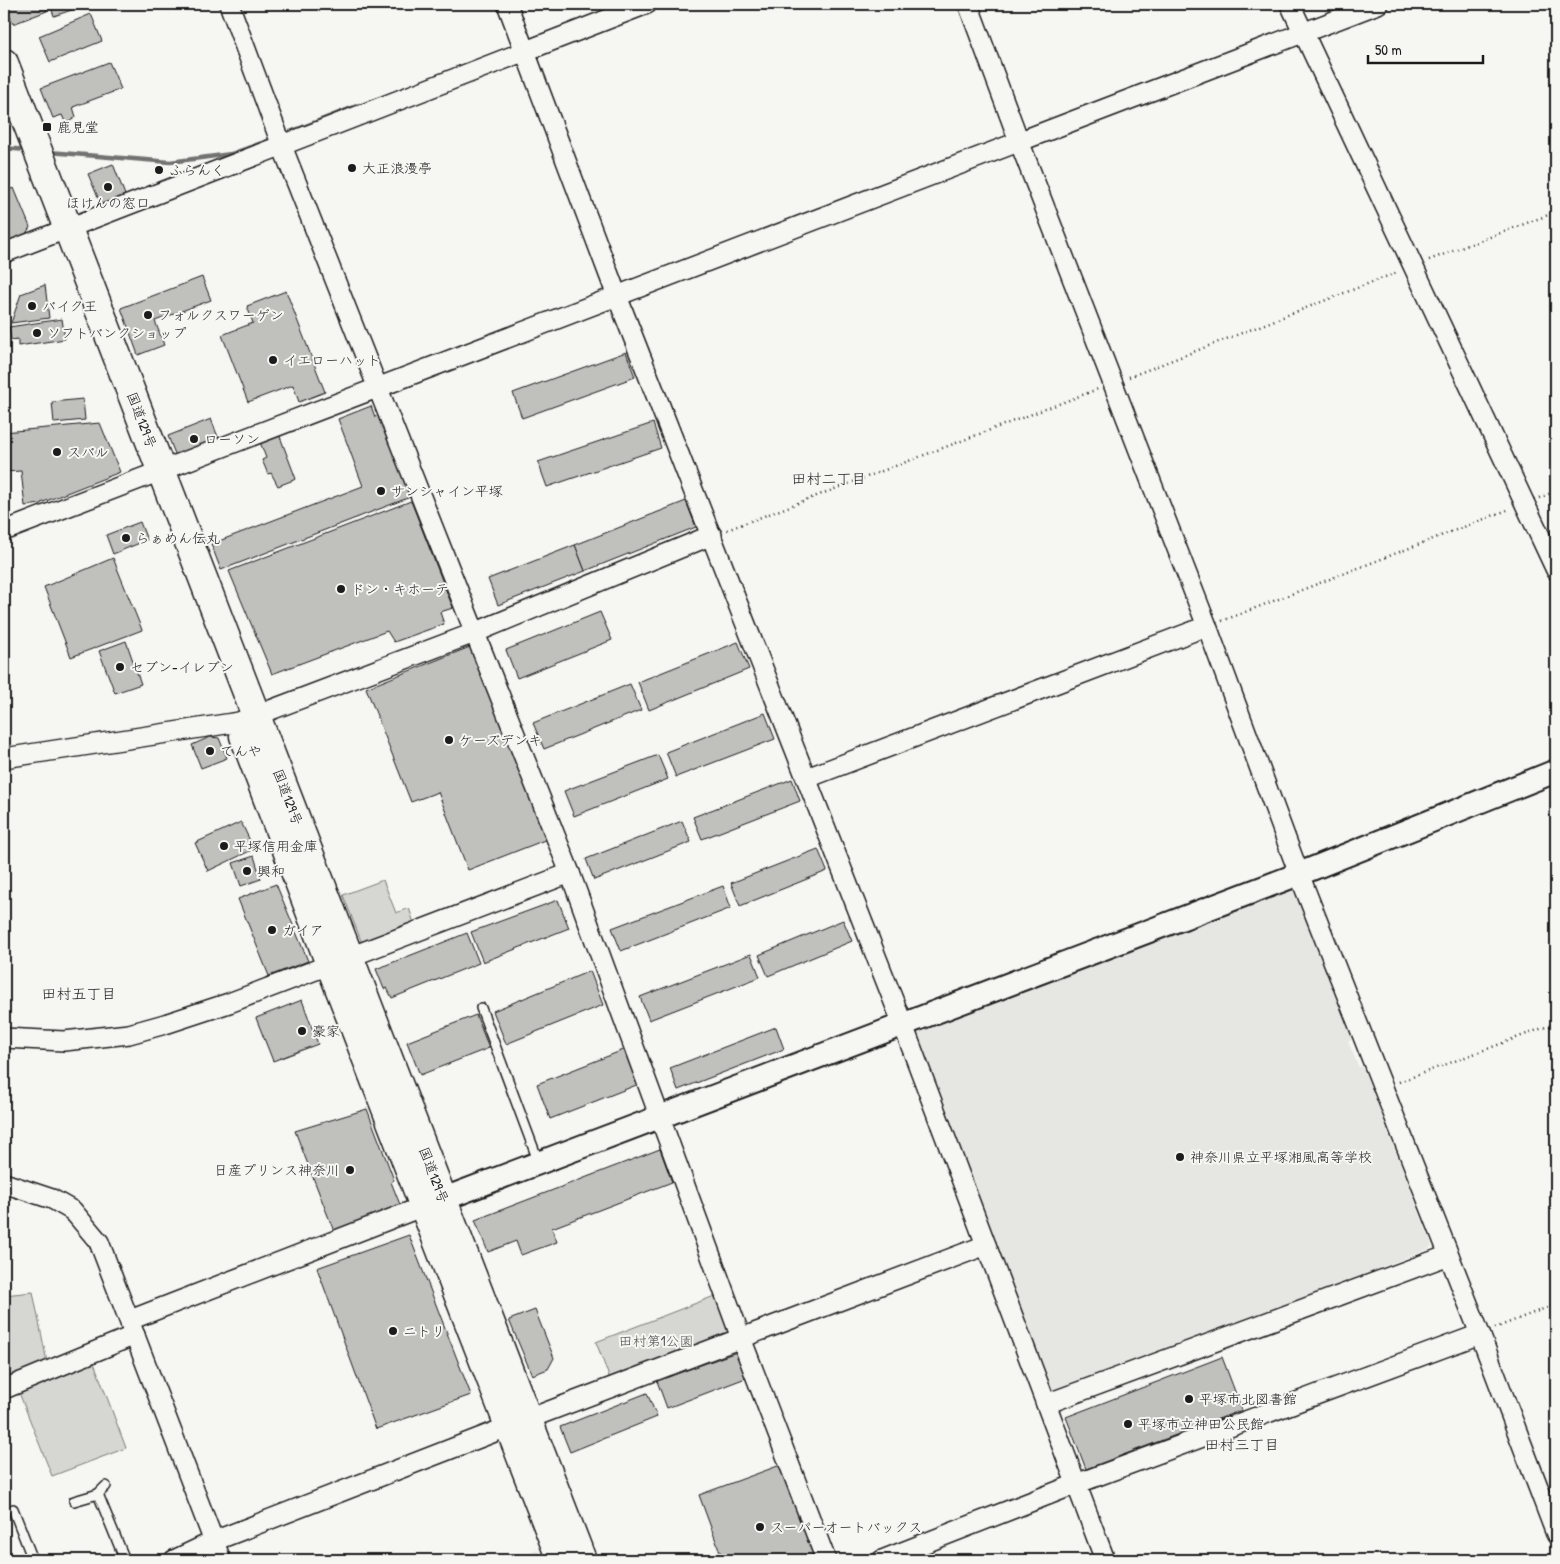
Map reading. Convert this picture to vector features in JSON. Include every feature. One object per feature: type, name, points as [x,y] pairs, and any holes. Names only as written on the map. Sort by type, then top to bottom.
[{"type":"highway","name":"国道129号","points":[[4,63],[27,151],[519,1423],[582,1560]]},
{"type":"highway","name":"国道129号","points":[[4,117],[27,151]]},
{"type":"highway","name":"国道129号","points":[[519,1423],[561,1560]]},
{"type":"street","points":[[229,4],[282,146],[570,873],[741,1338],[826,1560]]},
{"type":"street","points":[[507,4],[617,296],[903,1026],[1105,1560]]},
{"type":"street","points":[[4,253],[647,4]]},
{"type":"street","points":[[968,4],[1112,384],[1208,626],[1299,874],[1480,1334],[1556,1534]]},
{"type":"street","points":[[1290,4],[1556,570]]},
{"type":"street","points":[[4,531],[1378,4]]},
{"type":"street","points":[[4,758],[248,719],[474,633],[712,535]]},
{"type":"street","points":[[807,778],[1208,626]]},
{"type":"street","points":[[4,1389],[133,1328],[434,1203],[1299,874],[1556,771]]},
{"type":"street","points":[[4,1038],[64,1040],[129,1034],[229,1003],[570,873]]},
{"type":"street","points":[[4,1183],[52,1199],[73,1211],[99,1242],[221,1560]]},
{"type":"street","points":[[174,1560],[214,1541],[986,1245]]},
{"type":"street","points":[[1046,1404],[1449,1255]]},
{"type":"street","points":[[882,1560],[1076,1484],[1480,1334]]},
{"type":"lane","points":[[481,1008],[539,1163]]},
{"type":"lane","points":[[74,1501],[98,1494],[106,1486]]},
{"type":"lane","points":[[98,1494],[125,1560]]},
{"type":"lane","points":[[13,1509],[33,1560]]},
{"type":"path","points":[[712,535],[1112,384],[1556,212]]},
{"type":"path","points":[[1208,626],[1556,492]]},
{"type":"path","points":[[1383,1088],[1556,1022]]},
{"type":"path","points":[[1480,1334],[1556,1304]]},
{"type":"shaded area","name":"神奈川県立平塚湘風高等学校","points":[[1293,888],[1352,1039],[1348,1041],[1358,1066],[1363,1068],[1432,1245],[1429,1249],[1054,1394],[916,1036],[918,1030]]},
{"type":"shaded area","points":[[538,1550],[542,1560],[512,1560]]},
{"type":"green space","points":[[383,880],[396,913],[409,908],[414,923],[362,943],[343,895]]},
{"type":"green space","points":[[33,1292],[48,1367],[4,1385],[4,1295]]},
{"type":"green space","name":"田村第1公園","points":[[717,1295],[731,1331],[730,1335],[611,1382],[596,1342]]},
{"type":"green space","points":[[93,1360],[126,1448],[52,1476],[18,1390]]},
{"type":"building","points":[[5,4],[44,4],[47,11],[13,24]]},
{"type":"building","points":[[50,4],[89,4],[54,16]]},
{"type":"building","points":[[91,14],[102,41],[50,62],[39,36]]},
{"type":"building","points":[[109,62],[121,89],[73,107],[76,117],[66,124],[62,115],[53,118],[41,88]]},
{"type":"building","name":"ほけんの窓口","points":[[113,164],[127,200],[103,209],[88,174]]},
{"type":"building","points":[[4,181],[7,190],[14,188],[30,227],[24,237],[4,246]]},
{"type":"building","name":"フォルクスワーゲン","points":[[202,277],[211,300],[155,321],[164,345],[138,355],[121,308]]},
{"type":"building","name":"バイク王","points":[[45,285],[49,318],[11,323],[21,294]]},
{"type":"building","name":"イエローハット","points":[[286,291],[325,392],[299,402],[293,385],[248,402],[222,335],[253,323],[247,306]]},
{"type":"building","name":"ソフトバンクショップ","points":[[62,319],[65,339],[18,346],[18,339],[11,340],[9,327]]},
{"type":"building","points":[[626,352],[635,377],[522,418],[513,393]]},
{"type":"building","points":[[83,399],[85,420],[54,423],[52,402]]},
{"type":"building","name":"サンシャイン平塚","points":[[371,406],[375,417],[382,414],[413,496],[221,570],[211,544],[363,486],[338,419]]},
{"type":"building","name":"ローソン","points":[[211,419],[220,442],[177,459],[168,436]]},
{"type":"building","name":"スバル","points":[[100,423],[120,472],[41,504],[25,506],[21,471],[4,472],[4,432]]},
{"type":"building","points":[[653,423],[661,448],[547,487],[538,462]]},
{"type":"building","points":[[279,434],[296,479],[278,486],[271,473],[268,474],[262,460],[266,458],[260,442]]},
{"type":"building","name":"ドン・キホーテ","points":[[411,501],[453,608],[440,612],[444,624],[394,642],[387,631],[272,674],[229,571]]},
{"type":"building","points":[[686,501],[696,527],[585,571],[575,545]]},
{"type":"building","name":"らぁめん伝丸","points":[[140,522],[147,540],[113,554],[106,535]]},
{"type":"building","points":[[575,545],[585,571],[498,605],[488,579]]},
{"type":"building","points":[[113,558],[142,630],[71,657],[44,587]]},
{"type":"building","points":[[600,612],[612,640],[517,678],[506,650]]},
{"type":"building","name":"セブン-イレブン","points":[[126,641],[141,684],[115,693],[99,651]]},
{"type":"building","points":[[738,642],[749,669],[649,710],[638,682]]},
{"type":"building","name":"ケーズデンキ","points":[[475,645],[550,838],[468,870],[438,792],[411,802],[366,688]]},
{"type":"building","points":[[630,684],[641,710],[544,749],[533,723]]},
{"type":"building","points":[[765,713],[775,739],[676,777],[666,752]]},
{"type":"building","name":"てんや","points":[[210,737],[219,738],[227,758],[201,768],[192,745]]},
{"type":"building","points":[[658,755],[668,779],[574,816],[564,791]]},
{"type":"building","points":[[792,779],[800,801],[702,839],[693,817]]},
{"type":"building","points":[[682,821],[691,842],[594,880],[586,859]]},
{"type":"building","name":"平塚信用金庫","points":[[241,822],[254,849],[208,871],[195,843]]},
{"type":"building","points":[[818,849],[827,871],[740,906],[731,883]]},
{"type":"building","name":"興和","points":[[254,856],[261,879],[241,886],[233,863]]},
{"type":"building","name":"ガイア","points":[[276,884],[308,961],[269,976],[238,899]]},
{"type":"building","points":[[723,886],[731,908],[621,951],[612,928]]},
{"type":"building","points":[[558,900],[569,928],[483,962],[471,932]]},
{"type":"building","points":[[843,920],[852,941],[768,976],[759,955]]},
{"type":"building","points":[[467,933],[479,963],[392,998],[387,988],[384,989],[376,969]]},
{"type":"building","points":[[751,954],[760,977],[649,1020],[640,997]]},
{"type":"building","points":[[590,971],[603,1005],[506,1044],[493,1011]]},
{"type":"building","points":[[302,1000],[318,1044],[273,1061],[256,1018]]},
{"type":"building","points":[[476,1015],[489,1048],[420,1075],[407,1042]]},
{"type":"building","points":[[776,1027],[784,1049],[678,1090],[670,1068]]},
{"type":"building","points":[[626,1049],[639,1084],[550,1119],[537,1084]]},
{"type":"building","name":"日産プリンス神奈川","points":[[367,1109],[394,1180],[391,1182],[401,1207],[335,1234],[295,1131]]},
{"type":"building","points":[[660,1149],[672,1182],[552,1228],[557,1242],[521,1255],[516,1241],[488,1252],[475,1220]]},
{"type":"building","name":"ニトリ","points":[[409,1235],[471,1395],[376,1429],[317,1268]]},
{"type":"building","points":[[535,1310],[554,1358],[548,1369],[532,1375],[509,1320]]},
{"type":"building","points":[[742,1350],[751,1376],[667,1408],[657,1381]]},
{"type":"building","points":[[1222,1357],[1242,1410],[1086,1469],[1066,1417]]},
{"type":"building","points":[[647,1393],[657,1417],[570,1452],[560,1427]]},
{"type":"building","points":[[786,1463],[822,1560],[723,1560],[699,1495]]},
{"type":"waterway","points":[[285,134],[359,105]]},
{"type":"waterway","points":[[49,152],[170,162],[231,154],[267,141]]},
{"type":"waterway","points":[[4,148],[26,150]]},
{"type":"place","name":"鹿見堂","points":[[47,127]]},
{"type":"place","name":"大正浪漫亭","points":[[352,168]]},
{"type":"place","name":"ふらんく","points":[[159,170]]},
{"type":"place","name":"ほけんの窓口","points":[[108,187]]},
{"type":"place","name":"バイク王","points":[[32,306]]},
{"type":"place","name":"フォルクスワーゲン","points":[[148,315]]},
{"type":"place","name":"ソフトバンクショップ","points":[[37,333]]},
{"type":"place","name":"イエローハット","points":[[273,360]]},
{"type":"place","name":"ローソン","points":[[194,439]]},
{"type":"place","name":"スバル","points":[[57,452]]},
{"type":"place","name":"サンシャイン平塚","points":[[381,491]]},
{"type":"place","name":"らぁめん伝丸","points":[[126,538]]},
{"type":"place","name":"ドン・キホーテ","points":[[341,589]]},
{"type":"place","name":"セブン-イレブン","points":[[120,667]]},
{"type":"place","name":"ケーズデンキ","points":[[449,740]]},
{"type":"place","name":"てんや","points":[[210,751]]},
{"type":"place","name":"平塚信用金庫","points":[[224,846]]},
{"type":"place","name":"興和","points":[[247,871]]},
{"type":"place","name":"ガイア","points":[[272,930]]},
{"type":"place","name":"豪家","points":[[302,1031]]},
{"type":"place","name":"神奈川県立平塚湘風高等学校","points":[[1180,1157]]},
{"type":"place","name":"日産プリンス神奈川","points":[[350,1170]]},
{"type":"place","name":"ニトリ","points":[[393,1331]]},
{"type":"place","name":"平塚市北図書館","points":[[1189,1399]]},
{"type":"place","name":"平塚市立神田公民館","points":[[1128,1424]]},
{"type":"place","name":"スーパーオートバックス","points":[[760,1527]]},
{"type":"district","name":"田村二丁目","points":[[829,479]]},
{"type":"district","name":"田村五丁目","points":[[79,994]]},
{"type":"district","name":"田村三丁目","points":[[1242,1445]]}]
